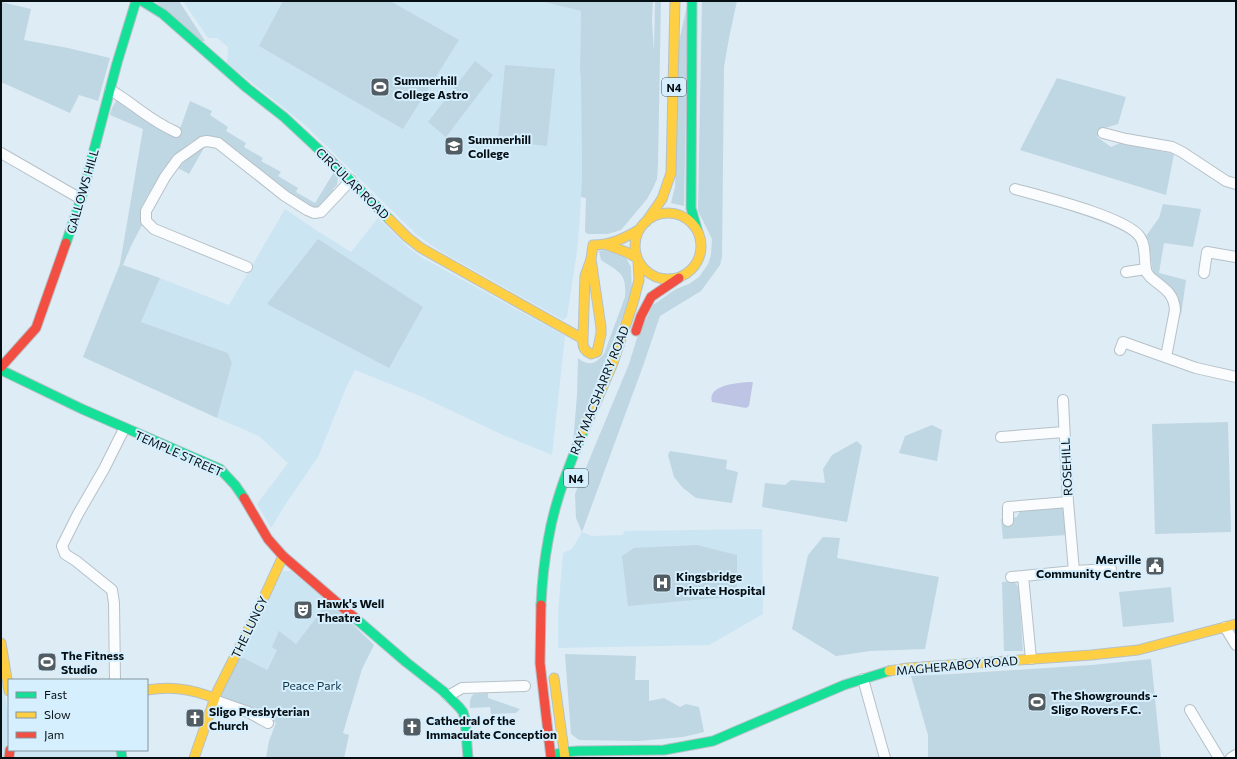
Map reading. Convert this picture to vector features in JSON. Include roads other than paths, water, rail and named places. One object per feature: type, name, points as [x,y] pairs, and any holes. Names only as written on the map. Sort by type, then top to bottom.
[{"type":"main road","name":"GALLOWS HILL","points":[[1,367],[36,328],[41,316],[80,199],[136,1]]},
{"type":"main road","name":"CIRCULAR ROAD","points":[[142,1],[163,14],[218,63],[284,117],[421,248],[583,339]]},
{"type":"main road","name":"N4","points":[[638,259],[635,248],[636,238],[640,229],[662,199],[671,173],[675,1]]},
{"type":"main road","name":"N4","points":[[679,278],[688,274],[695,267],[700,258],[702,248],[701,239],[691,208],[692,1]]},
{"type":"main road","name":"N4","points":[[646,222],[654,216],[673,214],[683,216],[697,229]]},
{"type":"main road","points":[[591,259],[585,276],[582,346],[586,352],[590,354],[597,352],[601,334],[591,259],[593,245],[607,245],[623,240],[640,229]]},
{"type":"main road","points":[[607,245],[626,252],[638,259],[644,269],[651,275],[660,279],[670,280],[679,278]]},
{"type":"main road","name":"RAY MACSHARRY ROAD","points":[[549,757],[540,663],[540,620],[543,572],[548,539],[570,462],[613,362],[634,303],[639,280],[638,259]]},
{"type":"main road","name":"RAY MACSHARRY ROAD","points":[[634,338],[641,316],[651,297],[679,278]]},
{"type":"main road","points":[[15,370],[21,346]]},
{"type":"main road","name":"TEMPLE STREET","points":[[1,370],[15,370],[53,396],[124,429],[220,469],[229,476],[239,489],[268,539],[283,556],[406,662],[443,691],[459,707],[463,712],[465,719],[468,758]]},
{"type":"main road","name":"THE LUNGY","points":[[194,758],[214,699],[283,556]]},
{"type":"main road","name":"MAGHERABOY ROAD","points":[[549,757],[664,750],[713,740],[844,685],[885,672],[908,668],[1091,655],[1138,650],[1236,624]]},
{"type":"main road","points":[[1,643],[8,685]]},
{"type":"main road","points":[[553,671],[564,755]]},
{"type":"main road","points":[[148,690],[159,688],[181,688],[198,691],[214,699]]},
{"type":"street","points":[[110,90],[162,125],[176,132]]},
{"type":"street","points":[[1103,133],[1126,139],[1172,147],[1193,158],[1226,181],[1236,184]]},
{"type":"street","points":[[247,267],[154,229],[146,221],[146,211],[164,177],[178,159],[206,140],[218,143],[285,196],[314,213],[321,212],[351,180]]},
{"type":"street","points":[[1,153],[80,199]]},
{"type":"street","points":[[1015,189],[1098,214],[1125,225],[1140,237],[1143,244],[1147,272],[1151,278],[1172,296],[1174,302],[1175,310],[1166,358]]},
{"type":"street","points":[[1204,273],[1206,252],[1236,257]]},
{"type":"street","points":[[1126,272],[1146,268]]},
{"type":"street","points":[[1120,350],[1123,342],[1196,368],[1236,377]]},
{"type":"street","name":"ROSEHILL","points":[[1063,400],[1068,502],[1074,571]]},
{"type":"street","points":[[115,679],[114,603],[112,590],[76,560],[65,554],[62,546],[124,429]]},
{"type":"street","name":"ROSEHILL","points":[[1001,437],[1064,432]]},
{"type":"street","name":"ROSEHILL","points":[[1008,521],[1008,507],[1068,502]]},
{"type":"street","points":[[1011,577],[1111,569]]},
{"type":"street","points":[[1023,576],[1031,659]]},
{"type":"street","points":[[1225,627],[1236,645]]},
{"type":"street","points":[[863,679],[885,758]]},
{"type":"street","points":[[448,696],[462,688],[525,686]]},
{"type":"street","points":[[214,699],[248,712],[268,723]]},
{"type":"street","points":[[1190,710],[1219,758]]},
{"type":"street","points":[[1231,758],[1236,755]]},
{"type":"place","name":"Summerhill College Astro","points":[[380,87]]},
{"type":"place","name":"Summerhill College","points":[[454,146]]},
{"type":"place","name":"Merville Community Centre","points":[[1155,566]]},
{"type":"place","name":"Kingsbridge Private Hospital","points":[[662,583]]},
{"type":"place","name":"Hawk's Well Theatre","points":[[303,610]]},
{"type":"place","name":"The Fitness Studio","points":[[47,662]]},
{"type":"place","name":"The Showgrounds - Sligo Rovers F.C.","points":[[1037,702]]},
{"type":"place","name":"Sligo Presbyterian Church","points":[[195,718]]},
{"type":"place","name":"Cathedral of the Immaculate Conception","points":[[412,727]]},
{"type":"park label","name":"Peace Park","points":[[312,685]]}]
